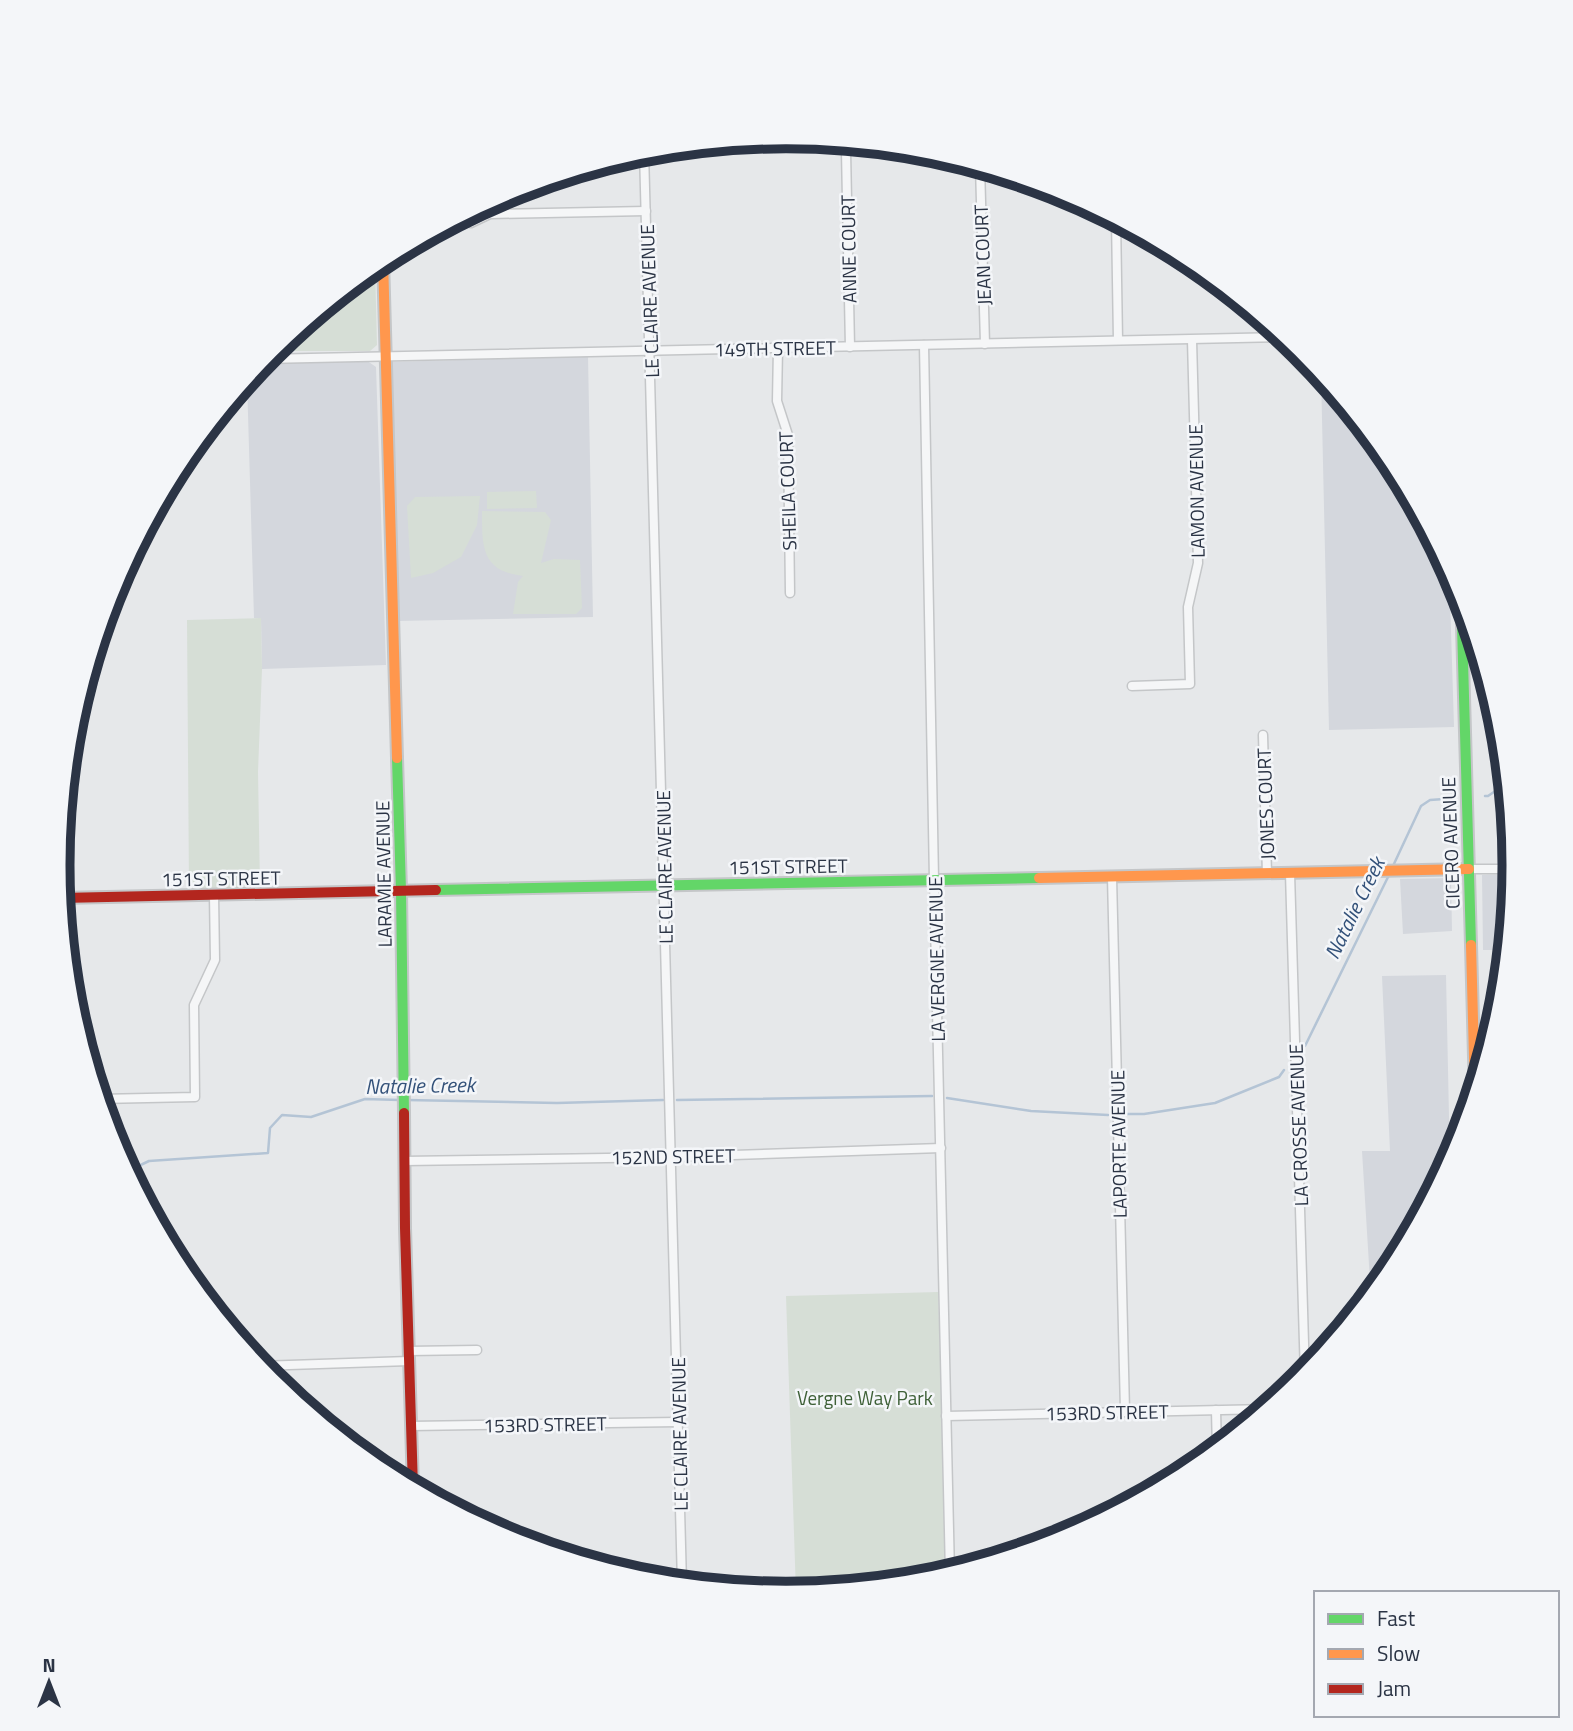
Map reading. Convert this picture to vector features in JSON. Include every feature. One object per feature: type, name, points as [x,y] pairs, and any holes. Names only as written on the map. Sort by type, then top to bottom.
[{"type":"street","name":"ANNE COURT","points":[[846,152],[850,347]]},
{"type":"street","name":"LE CLAIRE AVENUE","points":[[645,163],[682,1574]]},
{"type":"street","name":"JEAN COURT","points":[[980,176],[985,344]]},
{"type":"street","points":[[471,223],[490,214],[646,211]]},
{"type":"street","points":[[1116,230],[1118,340]]},
{"type":"street","name":"LARAMIE AVENUE","points":[[384,273],[401,891],[404,1161],[413,1476]]},
{"type":"street","name":"149TH STREET","points":[[280,359],[1270,338]]},
{"type":"street","name":"LAMON AVENUE","points":[[1132,686],[1191,684],[1188,607],[1198,563],[1192,340]]},
{"type":"street","name":"LA VERGNE AVENUE","points":[[924,345],[950,1563]]},
{"type":"street","name":"SHEILA COURT","points":[[778,348],[777,401],[788,435],[790,593]]},
{"type":"street","name":"CICERO AVENUE","points":[[1462,627],[1474,1066]]},
{"type":"street","name":"JONES COURT","points":[[1263,735],[1267,874]]},
{"type":"street","name":"151ST STREET","points":[[71,898],[1503,869]]},
{"type":"street","name":"LA CROSSE AVENUE","points":[[1290,873],[1304,1360]]},
{"type":"street","name":"LAPORTE AVENUE","points":[[1112,877],[1125,1411]]},
{"type":"street","points":[[109,1099],[195,1097],[194,1005],[215,960],[214,895]]},
{"type":"street","name":"152ND STREET","points":[[404,1161],[671,1157],[941,1148]]},
{"type":"street","points":[[273,1365],[477,1350]]},
{"type":"street","name":"153RD STREET","points":[[946,1416],[1253,1409]]},
{"type":"street","points":[[1216,1410],[1217,1438]]},
{"type":"street","name":"153RD STREET","points":[[411,1426],[678,1422]]},
{"type":"shaded area","points":[[588,356],[593,617],[397,621],[391,362]]},
{"type":"shaded area","points":[[366,360],[376,367],[386,665],[262,669],[261,619],[254,618],[247,394],[277,362]]},
{"type":"shaded area","points":[[1321,389],[1382,467],[1407,507],[1448,591],[1454,727],[1329,730]]},
{"type":"shaded area","points":[[1503,874],[1498,950],[1483,950],[1482,875]]},
{"type":"shaded area","points":[[1451,878],[1452,931],[1403,934],[1400,879]]},
{"type":"shaded area","points":[[1446,975],[1449,1136],[1407,1224],[1370,1281],[1362,1151],[1390,1151],[1382,976]]},
{"type":"green space","points":[[375,279],[377,345],[370,351],[288,351],[350,297]]},
{"type":"green space","points":[[536,491],[537,508],[487,509],[487,492]]},
{"type":"green space","points":[[480,496],[477,525],[461,557],[433,573],[411,578],[407,506],[415,497]]},
{"type":"green space","points":[[482,511],[545,512],[551,520],[541,563],[554,559],[580,560],[582,608],[576,614],[513,614],[518,582],[523,576],[499,569],[487,555],[482,535]]},
{"type":"green space","points":[[261,618],[258,772],[260,887],[189,889],[187,620]]},
{"type":"green space","name":"Vergne Way Park","points":[[938,1292],[947,1564],[880,1576],[796,1582],[786,1296]]},
{"type":"waterway","name":"Natalie Creek","points":[[1485,796],[1498,789]]},
{"type":"waterway","name":"Natalie Creek","points":[[1393,866],[1421,806],[1430,800],[1444,799]]},
{"type":"waterway","name":"Natalie Creek","points":[[1305,1046],[1389,875]]},
{"type":"waterway","name":"Natalie Creek","points":[[1125,1114],[1144,1114],[1215,1103],[1279,1077],[1284,1070]]},
{"type":"waterway","name":"Natalie Creek","points":[[677,1100],[932,1096]]},
{"type":"waterway","name":"Natalie Creek","points":[[947,1098],[1031,1111],[1108,1115]]},
{"type":"waterway","name":"Natalie Creek","points":[[137,1167],[149,1161],[268,1153],[270,1128],[282,1115],[311,1117],[365,1099],[400,1100]]},
{"type":"waterway","name":"Natalie Creek","points":[[407,1100],[557,1103],[663,1100]]},
{"type":"traffic: fast","points":[[1462,627],[1471,945]]},
{"type":"traffic: fast","points":[[397,758],[404,1113]]},
{"type":"traffic: fast","points":[[436,890],[1039,878]]},
{"type":"traffic: slow","points":[[383,273],[397,758]]},
{"type":"traffic: slow","points":[[1039,878],[1469,869]]},
{"type":"traffic: slow","points":[[1471,945],[1474,1066]]},
{"type":"traffic: jam","points":[[71,898],[436,890]]},
{"type":"traffic: jam","points":[[404,1113],[413,1476]]}]
